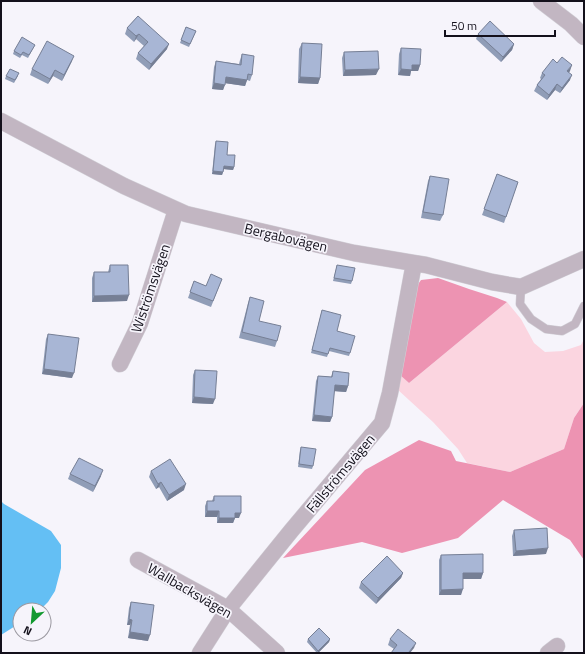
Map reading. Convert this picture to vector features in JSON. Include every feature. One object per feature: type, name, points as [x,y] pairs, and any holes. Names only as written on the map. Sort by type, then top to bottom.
[{"type":"street","points":[[541,1],[571,24],[584,37]]},
{"type":"street","name":"Bergabovägen","points":[[1,121],[124,186],[186,214],[347,251],[426,265],[492,282],[521,287]]},
{"type":"street","name":"Wiströmsvägen","points":[[120,364],[140,323],[176,210]]},
{"type":"street","points":[[521,287],[584,259]]},
{"type":"street","name":"Fällströmsvägen","points":[[200,653],[228,609],[291,531],[382,423],[390,393],[414,264]]},
{"type":"street","name":"Wallbacksvägen","points":[[138,560],[228,609],[277,653]]},
{"type":"lane","points":[[521,287],[520,304],[531,319],[546,329],[562,331],[575,324],[584,306]]},
{"type":"shaded area","points":[[438,278],[507,302],[409,383],[400,375],[412,293],[421,280]]},
{"type":"shaded area","points":[[507,302],[521,319],[534,343],[545,352],[563,351],[581,345],[584,339],[584,403],[574,418],[564,449],[510,472],[467,463],[458,449],[433,422],[397,389],[400,375],[409,383]]},
{"type":"shaded area","points":[[584,403],[584,560],[570,540],[503,500],[458,538],[402,553],[362,542],[283,558],[365,470],[419,440],[451,451],[456,461],[510,472],[564,449],[574,418]]},
{"type":"water","points":[[1,501],[51,531],[61,545],[61,568],[55,591],[48,602],[12,602],[12,628],[1,635]]},
{"type":"building","points":[[138,16],[169,44],[151,64],[138,53],[148,42],[139,34],[136,36],[127,28]]},
{"type":"building","points":[[490,21],[514,44],[503,57],[478,34]]},
{"type":"building","points":[[186,27],[196,31],[190,44],[181,40]]},
{"type":"building","points":[[22,37],[35,45],[29,55],[23,52],[21,55],[14,51]]},
{"type":"building","points":[[47,41],[74,56],[64,75],[55,70],[50,79],[32,69]]},
{"type":"building","points":[[302,43],[322,44],[320,78],[300,77]]},
{"type":"building","points":[[401,48],[421,49],[420,65],[412,65],[412,70],[401,69]]},
{"type":"building","points":[[378,51],[379,69],[345,70],[344,52]]},
{"type":"building","points":[[242,54],[254,56],[252,75],[248,74],[247,80],[226,77],[225,85],[214,83],[216,61],[241,65]]},
{"type":"building","points":[[562,57],[572,65],[567,71],[572,75],[562,88],[557,84],[549,95],[537,85],[545,75],[542,73],[553,59],[557,63]]},
{"type":"building","points":[[10,69],[19,73],[15,80],[6,76]]},
{"type":"building","points":[[216,141],[228,142],[227,155],[235,155],[234,167],[224,166],[223,172],[213,171]]},
{"type":"building","points":[[497,174],[518,182],[506,217],[484,209]]},
{"type":"building","points":[[430,176],[449,179],[443,215],[423,212]]},
{"type":"building","points":[[110,265],[128,265],[129,295],[94,296],[94,272],[110,272]]},
{"type":"building","points":[[337,265],[355,268],[352,281],[334,278]]},
{"type":"building","points":[[211,274],[222,279],[213,301],[190,292],[194,281],[206,286]]},
{"type":"building","points":[[250,297],[264,301],[259,321],[281,326],[277,341],[242,332]]},
{"type":"building","points":[[322,310],[341,315],[337,331],[355,336],[350,353],[330,348],[328,354],[312,350]]},
{"type":"building","points":[[48,334],[79,338],[74,373],[44,369]]},
{"type":"building","points":[[195,370],[217,371],[215,399],[194,397]]},
{"type":"building","points":[[333,371],[349,373],[348,386],[335,385],[332,417],[314,415],[318,376],[332,377]]},
{"type":"building","points":[[301,447],[316,449],[313,466],[299,464]]},
{"type":"building","points":[[79,458],[103,470],[95,486],[70,474]]},
{"type":"building","points":[[170,459],[186,484],[169,495],[161,482],[158,484],[151,471]]},
{"type":"building","points":[[214,496],[241,496],[241,513],[235,513],[235,518],[219,518],[219,511],[207,511],[207,501],[214,501]]},
{"type":"building","points":[[547,528],[548,548],[516,551],[514,530]]},
{"type":"building","points":[[483,554],[483,573],[463,573],[463,589],[441,590],[441,555]]},
{"type":"building","points":[[387,556],[403,573],[378,598],[361,582]]},
{"type":"building","points":[[131,602],[154,605],[150,635],[130,632],[132,620],[129,619]]},
{"type":"building","points":[[319,628],[330,639],[318,651],[308,639]]},
{"type":"building","points":[[398,629],[416,643],[409,652],[410,653],[391,653],[397,645],[390,639]]}]
